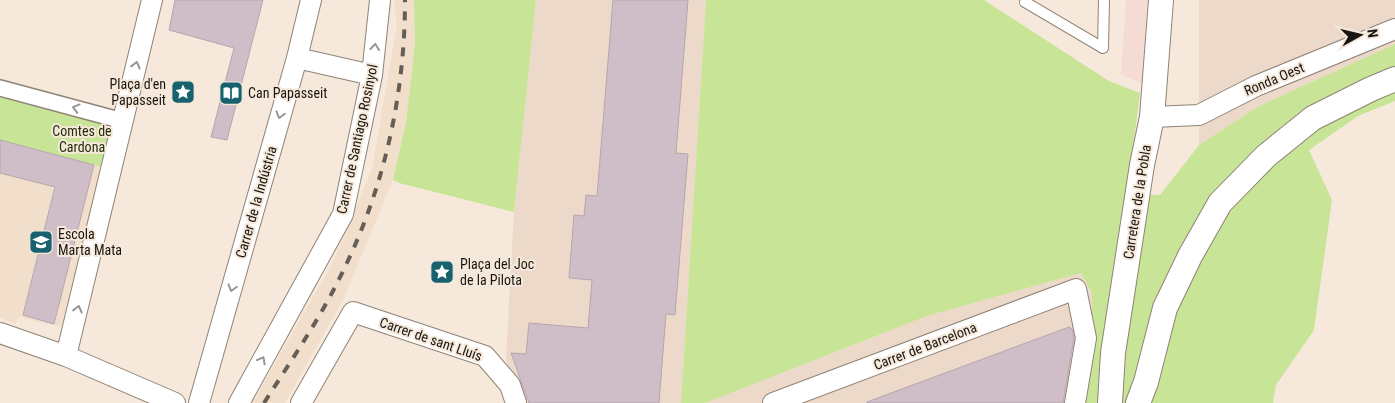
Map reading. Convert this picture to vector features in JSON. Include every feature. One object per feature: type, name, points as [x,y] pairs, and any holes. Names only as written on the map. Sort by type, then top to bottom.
[{"type":"street","points":[[66,356],[152,0]]},
{"type":"street","name":"Carrer de la Indústria","points":[[199,403],[297,58],[311,0]]},
{"type":"street","name":"Carrer de Santiago Rosinyol","points":[[238,403],[343,214],[372,76],[380,0]]},
{"type":"street","name":"Carretera de la Pobla","points":[[1110,403],[1113,353],[1142,165],[1152,117],[1161,0]]},
{"type":"street","name":"Ronda Oest","points":[[1152,117],[1199,114],[1256,86],[1395,29]]},
{"type":"street","points":[[297,58],[372,76]]},
{"type":"street","points":[[1144,396],[1165,308],[1190,256],[1220,203],[1266,156],[1313,118],[1395,79]]},
{"type":"street","points":[[0,88],[123,121]]},
{"type":"street","name":"Carrer de Barcelona","points":[[781,401],[1076,289],[1086,338],[1075,403]]},
{"type":"street","name":"Carrer de sant Lluís","points":[[301,403],[353,312],[485,356],[510,385],[516,403]]},
{"type":"street","points":[[0,333],[66,356],[175,403]]},
{"type":"street","points":[[1100,403],[1113,353]]},
{"type":"lane","points":[[1026,0],[1026,2],[1104,48],[1104,0]]},
{"type":"shaded area","points":[[394,0],[414,0],[415,44],[406,122],[393,180],[344,298],[285,403],[252,403],[331,266],[372,169],[397,25]]},
{"type":"shaded area","points":[[536,0],[706,0],[681,403],[511,403],[506,357],[514,212]]},
{"type":"shaded area","points":[[1126,0],[1148,0],[1142,83],[1121,75]]},
{"type":"shaded area","points":[[1199,0],[1395,0],[1395,44],[1257,107],[1199,145]]},
{"type":"shaded area","name":"Escola Marta Mata","points":[[0,140],[102,167],[61,327],[18,317],[16,324],[0,318]]},
{"type":"shaded area","points":[[1081,273],[1092,293],[1092,341],[1078,403],[705,403],[927,316]]},
{"type":"green space","points":[[414,0],[536,0],[514,212],[393,180],[406,122],[415,44]]},
{"type":"green space","points":[[706,0],[984,0],[1109,81],[1140,93],[1127,194],[1160,195],[1199,145],[1257,107],[1395,44],[1395,101],[1358,116],[1309,150],[1332,200],[1314,330],[1276,385],[1273,403],[1078,403],[1092,341],[1092,293],[1081,273],[927,316],[705,403],[681,403]]},
{"type":"green space","name":"Comtes de Cardona","points":[[0,94],[115,124],[102,167],[0,140]]},
{"type":"building","name":"Can Papasseit","points":[[175,0],[263,0],[227,140],[211,137],[234,48],[169,30]]},
{"type":"building","points":[[613,0],[688,0],[676,153],[688,154],[675,315],[666,314],[659,403],[529,403],[511,353],[526,354],[529,323],[588,328],[592,280],[569,278],[574,215],[584,216],[586,195],[597,196]]},
{"type":"building","points":[[0,140],[94,165],[54,324],[23,315],[55,187],[0,173]]},
{"type":"building","points":[[1069,327],[1072,329],[1074,338],[1063,403],[867,403],[867,402]]},
{"type":"railway","points":[[264,403],[326,304],[344,269],[371,205],[390,138],[397,104],[404,35],[405,0]]},
{"type":"place","name":"Plaça d'en Papasseit","points":[[183,92]]},
{"type":"place","name":"Can Papasseit","points":[[231,93]]},
{"type":"place","name":"Escola Marta Mata","points":[[41,242]]},
{"type":"place","name":"Plaça del Joc de la Pilota","points":[[442,272]]}]
